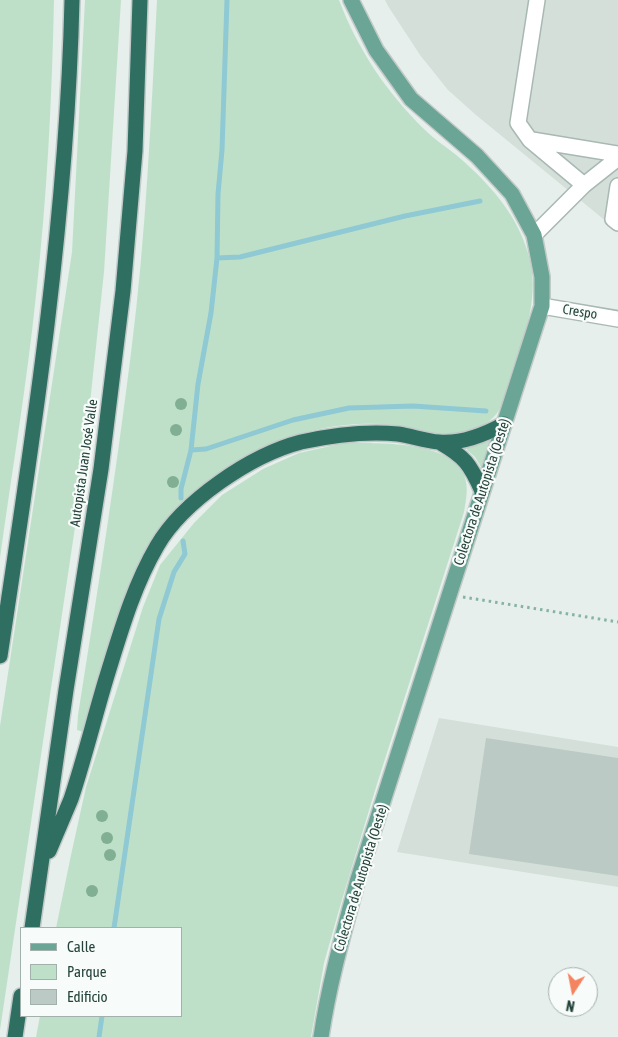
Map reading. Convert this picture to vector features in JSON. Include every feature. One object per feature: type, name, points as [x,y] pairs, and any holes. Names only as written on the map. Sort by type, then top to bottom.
[{"type":"highway","points":[[0,656],[26,486],[52,285],[64,147],[72,0]]},
{"type":"highway","name":"Autopista Juan José Valle","points":[[32,927],[66,690],[101,470],[123,291],[135,151],[140,0]]},
{"type":"highway","points":[[41,871],[70,799],[120,632],[136,589],[157,544],[186,510],[218,483],[257,458],[300,443],[349,434],[399,434],[440,442],[462,441],[485,434],[504,424]]},
{"type":"highway","points":[[440,442],[458,453],[473,470],[482,491]]},
{"type":"highway","points":[[15,1037],[20,1003]]},
{"type":"main road","name":"Colectora de Autopista (Oeste)","points":[[321,1037],[339,950],[358,879],[542,306],[542,277],[534,235],[512,194],[477,156],[412,99],[376,50],[351,0]]},
{"type":"street","points":[[537,0],[518,123],[530,140],[584,185]]},
{"type":"street","points":[[530,140],[618,154]]},
{"type":"street","points":[[534,235],[584,185],[618,158]]},
{"type":"street","points":[[618,186],[613,219],[618,223]]},
{"type":"street","name":"Crespo","points":[[542,306],[618,319]]},
{"type":"path","points":[[450,594],[618,622]]},
{"type":"shaded area","points":[[385,0],[618,0],[618,231],[448,90],[420,55]]},
{"type":"shaded area","points":[[439,718],[618,747],[618,887],[397,852]]},
{"type":"green space","points":[[0,0],[54,0],[48,148],[40,258],[28,361],[0,558]]},
{"type":"green space","points":[[85,0],[121,0],[104,272],[81,487],[0,1030],[0,726],[72,252]]},
{"type":"green space","points":[[157,0],[339,0],[355,36],[375,70],[398,101],[428,133],[455,154],[489,186],[508,211],[523,238],[528,253],[532,269],[532,299],[526,329],[499,410],[485,424],[468,431],[449,434],[393,425],[367,424],[340,425],[314,430],[264,448],[240,460],[197,490],[173,514],[153,540],[137,570],[112,634],[84,732],[77,730],[78,715],[113,489],[141,265]]},
{"type":"green space","points":[[490,438],[484,466],[481,467],[475,457],[467,450],[467,447]]},
{"type":"green space","points":[[344,443],[392,444],[428,449],[444,455],[456,464],[464,475],[467,494],[464,512],[341,903],[324,963],[311,1037],[36,1037],[40,1017],[182,1017],[182,927],[56,927],[71,855],[86,787],[143,607],[160,565],[194,523],[222,495],[263,469],[299,453]]},
{"type":"building","points":[[486,738],[618,758],[618,876],[469,854]]},
{"type":"waterway","points":[[181,498],[181,489],[191,450],[198,384],[211,313],[217,258],[227,0]]},
{"type":"waterway","points":[[217,258],[240,257],[405,216],[480,201]]},
{"type":"waterway","points":[[191,450],[206,449],[293,420],[349,408],[413,406],[486,411]]},
{"type":"waterway","points":[[114,927],[159,619],[174,572],[185,554],[183,541]]},
{"type":"waterway","points":[[99,1037],[102,1017]]}]
